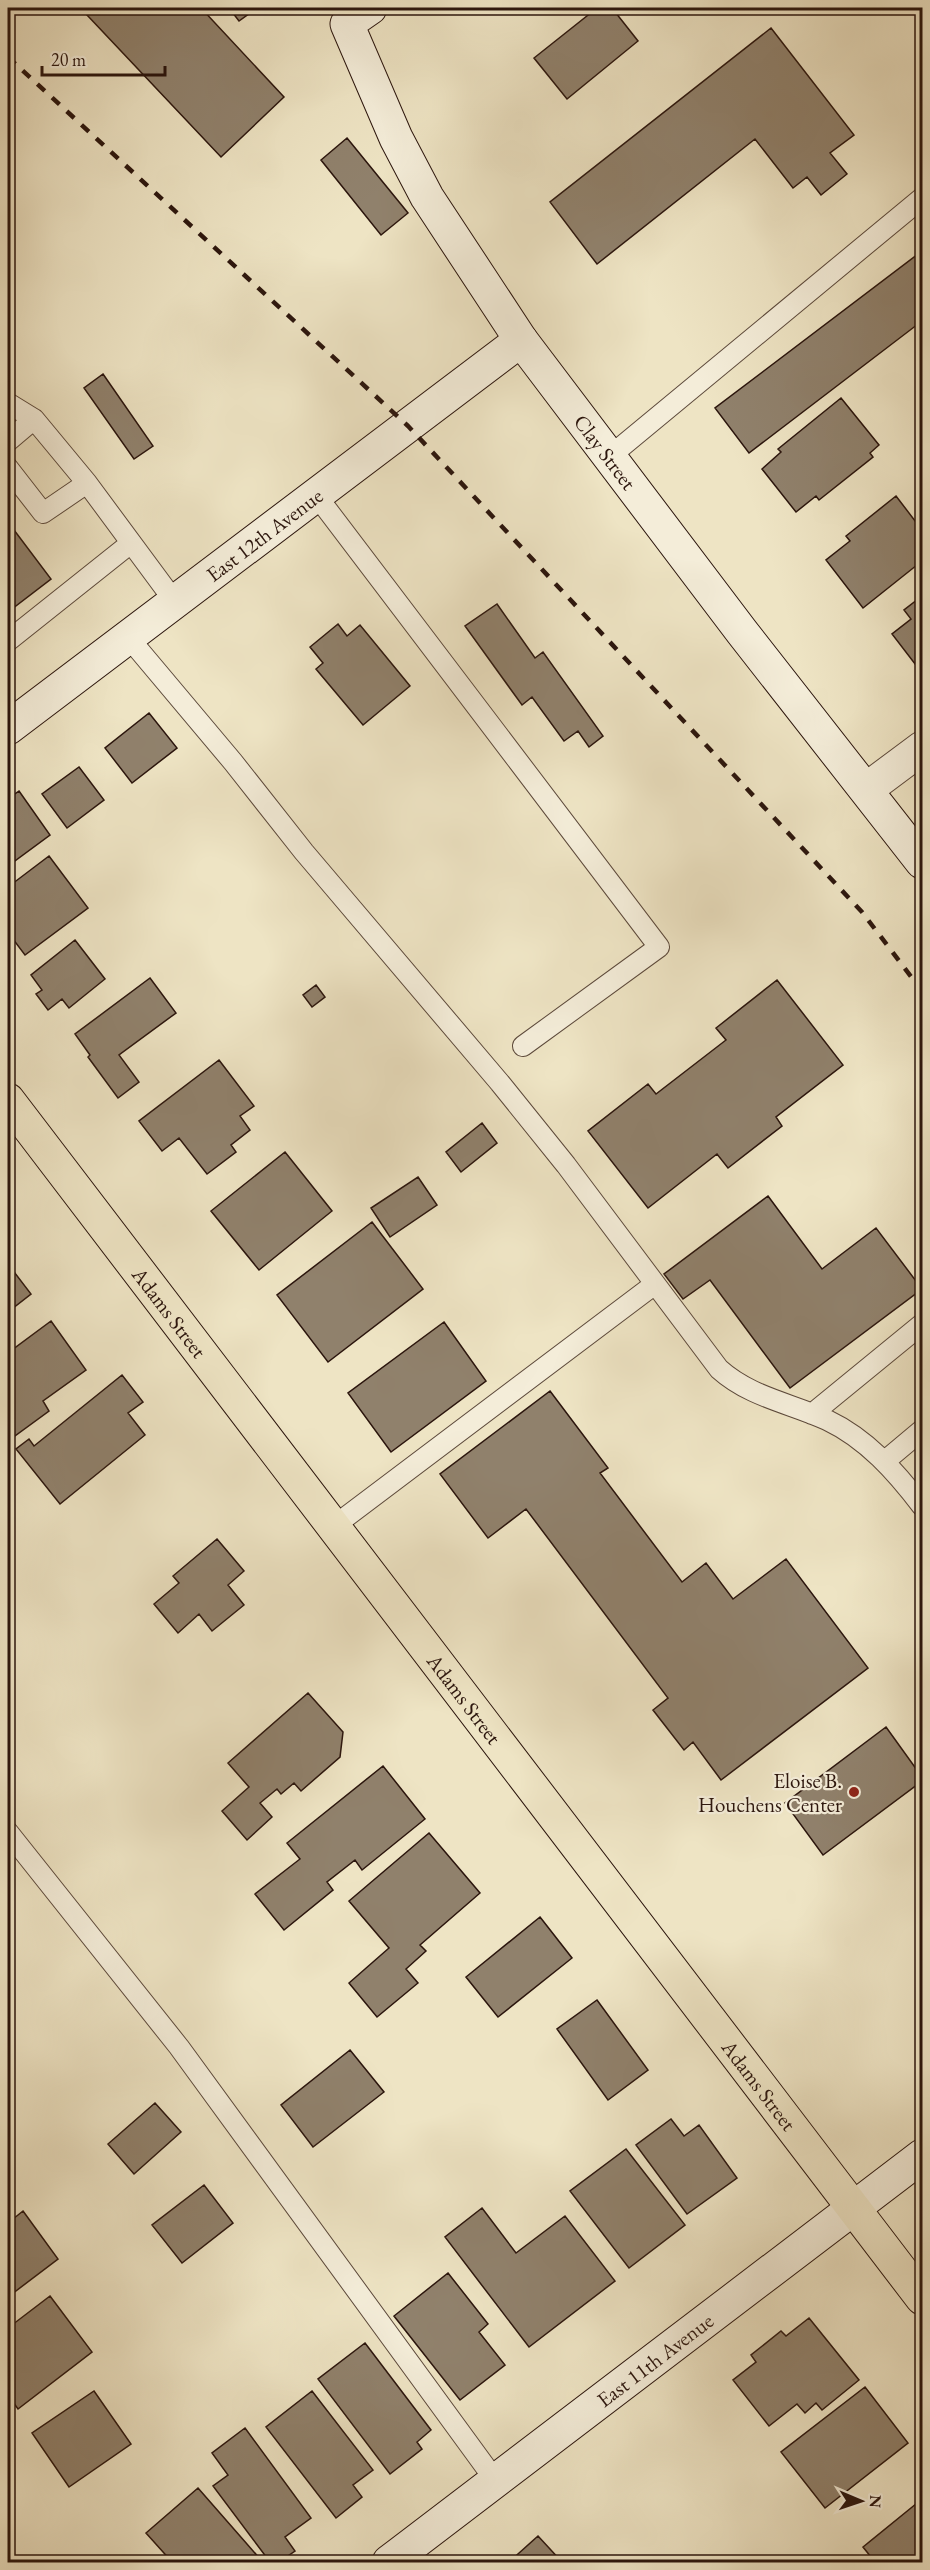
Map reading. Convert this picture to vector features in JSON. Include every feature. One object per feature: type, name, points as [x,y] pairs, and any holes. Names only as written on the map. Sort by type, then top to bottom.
[{"type":"main road","name":"Adams Street","points":[[8,1100],[922,2298]]},
{"type":"street","name":"Clay Street","points":[[353,13],[396,138],[427,197],[521,340],[742,632],[922,862]]},
{"type":"street","name":"East 12th Avenue","points":[[8,728],[521,340]]},
{"type":"street","points":[[867,789],[922,748]]},
{"type":"street","name":"East 11th Avenue","points":[[389,2562],[922,2156]]},
{"type":"lane","points":[[609,457],[922,198]]},
{"type":"lane","points":[[8,404],[34,419],[87,483],[175,602]]},
{"type":"lane","points":[[8,441],[34,419]]},
{"type":"lane","points":[[8,468],[43,513],[87,483]]},
{"type":"lane","points":[[316,495],[659,946],[523,1046]]},
{"type":"lane","points":[[8,641],[132,543]]},
{"type":"lane","points":[[128,637],[304,852],[500,1083],[566,1165],[719,1369],[751,1392],[812,1414],[846,1430],[885,1461],[922,1506]]},
{"type":"lane","points":[[334,1526],[655,1284]]},
{"type":"lane","points":[[812,1414],[922,1324]]},
{"type":"lane","points":[[885,1461],[922,1430]]},
{"type":"lane","points":[[8,1832],[180,2047],[495,2480]]},
{"type":"building","points":[[94,8],[201,8],[284,97],[221,157],[87,15]]},
{"type":"building","points":[[229,8],[257,8],[239,21]]},
{"type":"building","points":[[597,8],[612,8],[638,41],[567,99],[534,58]]},
{"type":"building","points":[[771,28],[854,135],[830,153],[847,174],[821,195],[807,177],[793,188],[755,139],[597,264],[550,202]]},
{"type":"building","points":[[347,138],[408,213],[381,235],[321,160]]},
{"type":"building","points":[[922,251],[922,321],[749,453],[715,408]]},
{"type":"building","points":[[103,374],[153,446],[134,459],[84,388]]},
{"type":"building","points":[[841,398],[879,445],[870,453],[873,457],[819,500],[816,496],[796,512],[762,469],[781,452],[778,449]]},
{"type":"building","points":[[896,496],[922,530],[922,561],[863,608],[826,560],[850,541],[846,536]]},
{"type":"building","points":[[8,522],[51,579],[8,612]]},
{"type":"building","points":[[922,596],[922,673],[892,634],[911,619],[904,610]]},
{"type":"building","points":[[497,604],[535,658],[543,652],[603,736],[589,747],[578,731],[564,741],[532,697],[522,705],[465,626]]},
{"type":"building","points":[[338,624],[347,636],[360,625],[410,686],[363,725],[316,669],[323,663],[310,647]]},
{"type":"building","points":[[149,713],[177,748],[132,783],[105,748]]},
{"type":"building","points":[[79,767],[104,800],[67,828],[42,794]]},
{"type":"building","points":[[19,791],[50,835],[8,866],[8,799]]},
{"type":"building","points":[[49,856],[88,908],[25,955],[13,939],[8,943],[8,887]]},
{"type":"building","points":[[75,940],[105,979],[69,1008],[62,999],[48,1010],[36,994],[42,990],[31,975]]},
{"type":"building","points":[[150,978],[176,1013],[119,1055],[139,1082],[118,1098],[88,1057],[90,1055],[75,1034]]},
{"type":"building","points":[[777,980],[843,1065],[776,1117],[782,1126],[728,1168],[717,1154],[648,1208],[588,1131],[648,1084],[656,1094],[726,1040],[716,1028]]},
{"type":"building","points":[[316,985],[325,997],[312,1007],[303,995]]},
{"type":"building","points":[[219,1060],[254,1106],[240,1116],[250,1130],[231,1145],[236,1152],[207,1174],[179,1138],[162,1151],[139,1121]]},
{"type":"building","points":[[482,1123],[497,1143],[461,1172],[446,1152]]},
{"type":"building","points":[[285,1152],[332,1211],[259,1270],[211,1211]]},
{"type":"building","points":[[418,1177],[437,1205],[390,1237],[371,1208]]},
{"type":"building","points":[[768,1196],[822,1269],[876,1228],[922,1289],[790,1388],[710,1280],[683,1299],[664,1274]]},
{"type":"building","points":[[372,1222],[423,1289],[328,1362],[277,1295]]},
{"type":"building","points":[[8,1264],[31,1294],[8,1312]]},
{"type":"building","points":[[51,1321],[86,1370],[43,1401],[49,1411],[8,1441],[8,1353]]},
{"type":"building","points":[[444,1322],[486,1381],[391,1452],[348,1393]]},
{"type":"building","points":[[122,1375],[143,1402],[128,1413],[145,1435],[60,1504],[16,1449],[29,1439],[34,1446]]},
{"type":"building","points":[[550,1391],[608,1468],[600,1473],[682,1582],[706,1563],[733,1599],[786,1559],[868,1668],[721,1780],[693,1742],[684,1750],[653,1710],[668,1698],[526,1509],[488,1538],[440,1474]]},
{"type":"building","points":[[217,1539],[244,1571],[228,1585],[244,1605],[212,1631],[199,1614],[178,1633],[154,1604],[179,1583],[173,1576]]},
{"type":"building","points":[[308,1693],[343,1732],[340,1757],[301,1791],[294,1783],[281,1794],[277,1789],[260,1803],[272,1817],[247,1840],[222,1811],[249,1787],[228,1763]]},
{"type":"building","name":"Eloise B. Houchens Center","points":[[886,1727],[922,1777],[922,1781],[823,1855],[785,1803]]},
{"type":"building","points":[[383,1766],[425,1819],[362,1870],[355,1860],[327,1882],[333,1890],[284,1930],[255,1894],[300,1859],[287,1843]]},
{"type":"building","points":[[429,1833],[480,1893],[420,1945],[426,1951],[406,1969],[418,1983],[377,2017],[349,1983],[389,1948],[349,1901]]},
{"type":"building","points":[[540,1917],[572,1958],[498,2017],[466,1977]]},
{"type":"building","points":[[597,2000],[648,2070],[608,2100],[557,2029]]},
{"type":"building","points":[[350,2050],[384,2092],[313,2147],[281,2105]]},
{"type":"building","points":[[155,2103],[181,2132],[134,2174],[108,2144]]},
{"type":"building","points":[[671,2119],[684,2136],[699,2125],[737,2178],[687,2214],[636,2145]]},
{"type":"building","points":[[626,2149],[685,2225],[629,2268],[570,2191]]},
{"type":"building","points":[[204,2185],[233,2223],[182,2263],[152,2225]]},
{"type":"building","points":[[482,2208],[516,2253],[565,2216],[615,2281],[529,2347],[445,2237]]},
{"type":"building","points":[[23,2211],[58,2259],[8,2297],[8,2223]]},
{"type":"building","points":[[448,2273],[488,2324],[479,2332],[505,2365],[460,2400],[394,2316]]},
{"type":"building","points":[[50,2296],[92,2352],[18,2409],[8,2395],[8,2328]]},
{"type":"building","points":[[809,2318],[859,2380],[822,2410],[816,2403],[805,2413],[797,2404],[769,2426],[733,2380],[756,2362],[751,2355],[781,2331],[786,2336]]},
{"type":"building","points":[[365,2343],[431,2430],[417,2442],[422,2449],[390,2474],[318,2379]]},
{"type":"building","points":[[865,2387],[908,2443],[825,2508],[781,2452]]},
{"type":"building","points":[[94,2391],[131,2444],[69,2487],[32,2433]]},
{"type":"building","points":[[312,2391],[373,2470],[353,2485],[362,2497],[336,2518],[266,2427]]},
{"type":"building","points":[[245,2428],[311,2518],[285,2537],[295,2551],[279,2562],[270,2562],[213,2486],[228,2475],[212,2453]]},
{"type":"building","points":[[198,2488],[261,2560],[259,2562],[172,2562],[146,2533]]},
{"type":"building","points":[[922,2499],[922,2562],[875,2562],[863,2547]]},
{"type":"building","points":[[538,2536],[562,2562],[509,2562]]},
{"type":"railway","points":[[8,57],[408,426],[862,912],[922,991]]},
{"type":"place","name":"Eloise B. Houchens Center","points":[[854,1792]]}]
